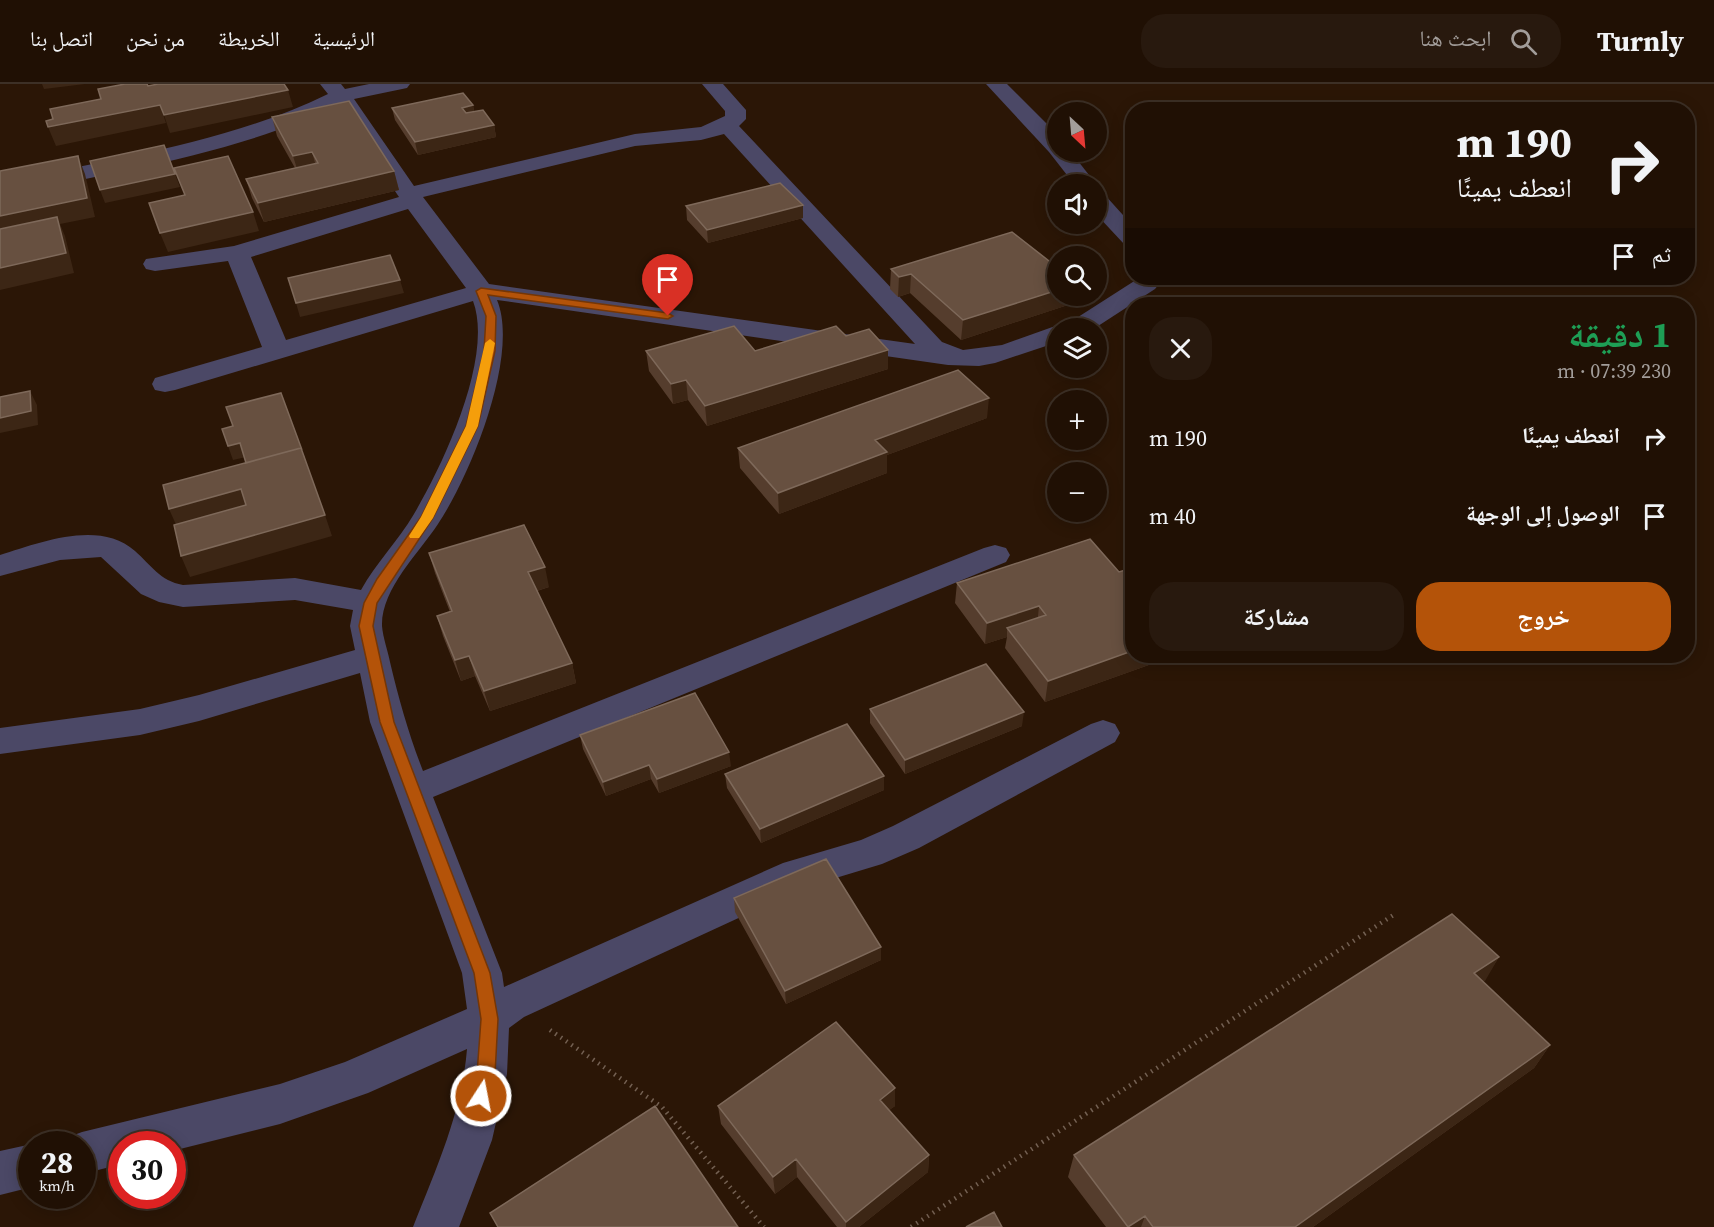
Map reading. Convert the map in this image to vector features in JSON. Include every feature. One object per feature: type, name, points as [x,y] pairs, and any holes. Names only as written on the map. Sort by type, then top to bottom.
[{"type":"street","points":[[0,190],[236,137],[291,120],[335,90],[400,84]]},
{"type":"street","points":[[154,264],[237,253],[410,197],[637,140],[699,134],[728,126],[735,119],[736,110],[712,84]]},
{"type":"street","points":[[996,84],[1047,137]]},
{"type":"street","points":[[335,90],[354,112],[410,197],[481,291],[491,316],[490,351],[472,426],[427,518],[381,582],[370,603],[366,626],[387,722],[482,973],[500,1011],[470,1140],[436,1227]]},
{"type":"street","points":[[728,126],[933,348],[948,357]]},
{"type":"street","points":[[1068,162],[1077,174]]},
{"type":"street","points":[[1107,211],[1125,231]]},
{"type":"street","points":[[237,253],[277,351]]},
{"type":"street","points":[[1126,297],[1144,285]]},
{"type":"street","points":[[165,384],[481,291],[575,302],[969,359],[989,357],[1047,337]]},
{"type":"street","points":[[1093,318],[1125,297]]},
{"type":"street","points":[[0,566],[37,555],[97,546],[115,550],[149,587],[166,594],[183,596],[295,589],[370,603]]},
{"type":"street","points":[[413,790],[995,555]]},
{"type":"street","points":[[0,741],[140,722],[199,708],[373,657]]},
{"type":"street","points":[[96,1149],[280,1104],[353,1079],[796,874],[869,853],[906,837],[1103,733]]},
{"type":"street","points":[[0,1173],[18,1168]]},
{"type":"path","points":[[910,1227],[1395,914]]},
{"type":"path","points":[[500,1011],[662,1107],[764,1227]]},
{"type":"building","points":[[125,84],[147,84],[148,86],[158,84],[284,84],[288,90],[164,115],[160,105],[48,127],[46,121],[53,119],[50,109],[101,99],[98,89]]},
{"type":"building","points":[[463,93],[473,105],[462,108],[466,113],[483,110],[494,125],[415,142],[392,108]]},
{"type":"building","points":[[349,101],[394,171],[258,203],[246,179],[318,163],[312,152],[293,156],[272,117]]},
{"type":"building","points":[[164,145],[175,174],[100,190],[90,161]]},
{"type":"building","points":[[78,156],[87,198],[0,216],[0,171]]},
{"type":"building","points":[[228,156],[253,212],[160,233],[149,203],[185,195],[174,168]]},
{"type":"building","points":[[780,183],[803,205],[707,230],[686,206]]},
{"type":"building","points":[[57,217],[66,253],[0,268],[0,229]]},
{"type":"building","points":[[1012,232],[1047,259],[1047,293],[963,320],[911,274],[899,277],[891,269]]},
{"type":"building","points":[[390,255],[400,280],[296,303],[288,278]]},
{"type":"building","points":[[734,326],[755,351],[836,326],[846,336],[869,329],[888,350],[705,406],[686,380],[671,384],[646,351]]},
{"type":"building","points":[[958,370],[989,398],[875,440],[887,452],[778,493],[738,448]]},
{"type":"building","points":[[30,391],[31,411],[0,418],[0,397]]},
{"type":"building","points":[[281,393],[302,450],[301,448],[246,463],[240,443],[228,446],[222,429],[233,426],[226,407]]},
{"type":"building","points":[[301,448],[325,515],[181,556],[174,525],[246,505],[241,489],[169,509],[163,485]]},
{"type":"building","points":[[524,525],[545,567],[528,572],[572,663],[484,691],[469,656],[455,660],[437,616],[452,611],[429,553]]},
{"type":"building","points":[[1090,539],[1119,572],[1125,570],[1125,654],[1048,681],[1007,628],[1046,615],[1039,606],[987,623],[957,583]]},
{"type":"building","points":[[986,664],[1024,712],[905,760],[870,709]]},
{"type":"building","points":[[695,693],[729,752],[657,779],[649,765],[603,782],[580,735]]},
{"type":"building","points":[[847,724],[884,776],[760,829],[725,774]]},
{"type":"building","points":[[826,859],[881,947],[785,991],[734,898]]},
{"type":"building","points":[[1452,914],[1499,957],[1474,973],[1550,1045],[1295,1227],[1153,1227],[1145,1216],[1128,1227],[1074,1155]]},
{"type":"building","points":[[836,1022],[895,1088],[880,1100],[929,1155],[846,1222],[796,1159],[773,1177],[718,1106]]},
{"type":"building","points":[[655,1106],[738,1227],[498,1227],[490,1213]]},
{"type":"building","points":[[994,1212],[1002,1227],[966,1227]]},
{"type":"slow traffic","points":[[415,536],[427,518],[472,426],[490,343]]},
{"type":"route","points":[[481,1096],[486,1074],[489,1019],[482,973],[387,722],[366,626],[370,603],[381,582],[427,518],[472,426],[490,351],[491,316],[481,291],[668,316]]}]
